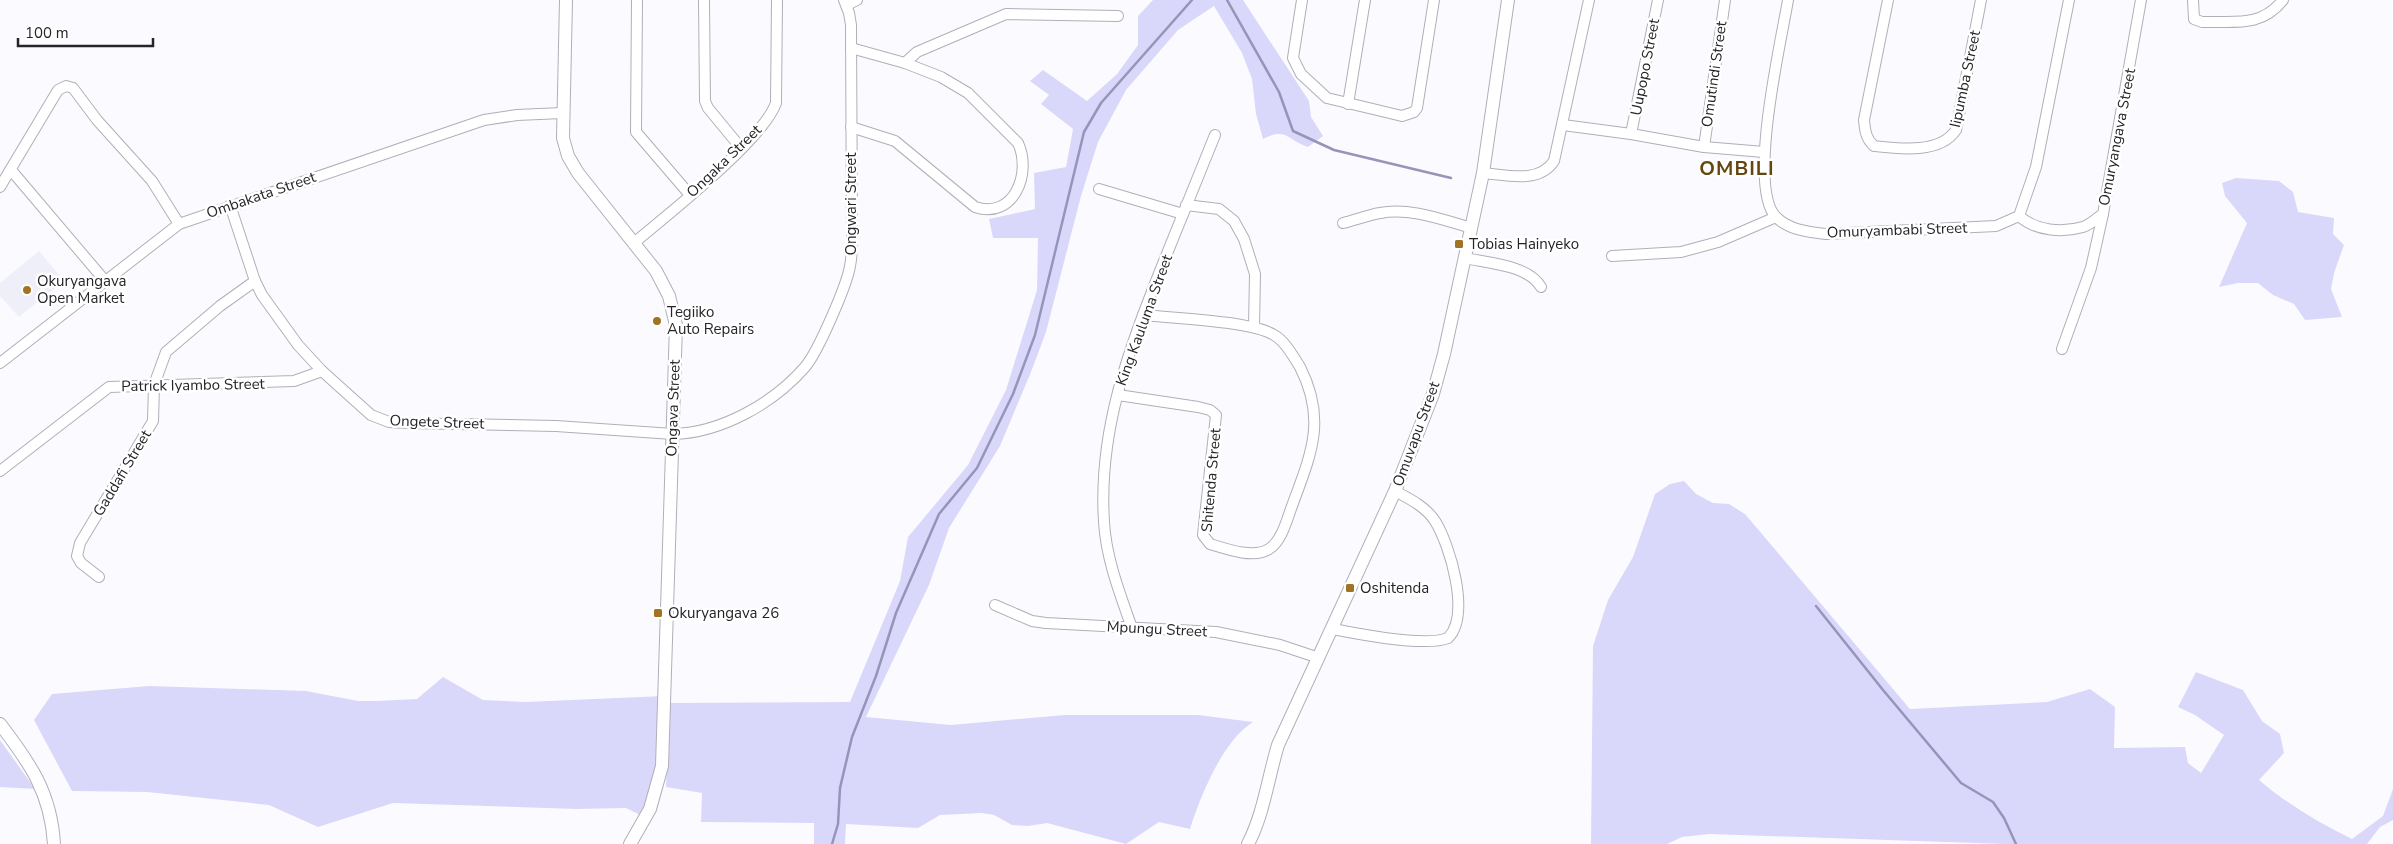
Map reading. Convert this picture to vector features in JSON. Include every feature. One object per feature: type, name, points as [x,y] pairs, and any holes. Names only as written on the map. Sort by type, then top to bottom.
[{"type":"street","name":"Ongava Street","points":[[566,0],[562,113],[563,138],[568,156],[578,173],[656,271],[669,296],[676,325],[662,766],[650,809],[634,842]]},
{"type":"street","points":[[637,0],[636,132],[690,195]]},
{"type":"street","points":[[704,0],[705,101],[708,108],[741,148]]},
{"type":"street","name":"Ongaka Street","points":[[634,243],[741,148],[771,114],[776,103],[777,0]]},
{"type":"street","points":[[845,2],[857,0]]},
{"type":"street","points":[[1302,0],[1293,58],[1301,74],[1326,98],[1402,116],[1414,112],[1418,108],[1434,0]]},
{"type":"street","points":[[1348,104],[1365,0]]},
{"type":"street","name":"Omuvapu Street","points":[[1248,844],[1259,823],[1266,785],[1278,745],[1395,491],[1433,394],[1483,173],[1508,0]]},
{"type":"street","points":[[1483,173],[1526,176],[1543,173],[1554,161],[1589,0]]},
{"type":"street","name":"Uupopo Street","points":[[1631,134],[1658,0]]},
{"type":"street","name":"Omutindi Street","points":[[1704,147],[1725,0]]},
{"type":"street","points":[[1612,256],[1681,252],[1718,242],[1776,217],[1766,200],[1764,152],[1788,0]]},
{"type":"street","name":"Iipumba Street","points":[[1888,0],[1864,120],[1864,129],[1867,138],[1874,146],[1906,148],[1940,143],[1952,137],[1956,130],[1981,0]]},
{"type":"street","points":[[2019,216],[2027,198],[2036,167],[2068,0]]},
{"type":"street","name":"Omuryangava Street","points":[[2019,216],[2031,225],[2050,230],[2084,227],[2103,214],[2141,0]]},
{"type":"street","points":[[2193,0],[2194,19],[2202,22],[2256,21],[2270,13],[2283,0]]},
{"type":"street","name":"Ongwari Street","points":[[672,434],[691,433],[729,423],[771,396],[807,366],[846,282],[850,264],[851,48],[850,25],[845,2]]},
{"type":"street","points":[[904,63],[917,52],[1006,14],[1118,16]]},
{"type":"street","points":[[851,48],[904,63],[941,77],[968,93],[1018,143],[1022,152],[1023,178],[1014,195],[999,207],[993,209],[975,208],[903,146],[886,137],[851,127]]},
{"type":"street","points":[[0,187],[58,90],[66,86],[73,88],[98,120],[152,181],[179,224]]},
{"type":"street","name":"Ombakata Street","points":[[0,363],[179,224],[230,205],[484,120],[517,114],[562,113]]},
{"type":"street","points":[[1563,125],[1631,134],[1704,147],[1764,152]]},
{"type":"street","name":"King Kauluma Street","points":[[1132,628],[1120,594],[1104,523],[1104,472],[1108,440],[1122,374],[1143,315],[1215,135]]},
{"type":"street","points":[[11,170],[106,282]]},
{"type":"street","points":[[1099,189],[1185,210],[1219,209],[1234,221],[1244,239],[1256,274],[1254,327]]},
{"type":"street","name":"Ongete Street","points":[[230,205],[255,281],[280,320],[322,371],[371,415],[389,422],[556,426],[672,434]]},
{"type":"street","points":[[1343,223],[1382,212],[1403,212],[1426,215],[1472,228]]},
{"type":"street","points":[[2062,348],[2091,268],[2103,214]]},
{"type":"street","name":"Omuryambabi Street","points":[[1776,217],[1798,230],[1826,234],[1996,226],[2019,216]]},
{"type":"street","points":[[1465,258],[1510,268],[1529,275],[1537,280],[1541,287]]},
{"type":"street","name":"Gaddafi Street","points":[[100,577],[81,563],[76,556],[80,543],[153,421],[154,385],[166,352],[220,306],[255,281]]},
{"type":"street","name":"Shitenda Street","points":[[1118,395],[1198,407],[1210,410],[1216,415],[1203,535],[1210,544],[1239,552],[1259,553],[1269,549],[1276,542],[1286,522],[1308,461],[1316,430],[1315,414],[1305,378],[1295,359],[1283,342],[1274,335],[1254,327],[1143,315]]},
{"type":"street","name":"Patrick Iyambo Street","points":[[0,471],[109,387],[294,381],[322,371]]},
{"type":"street","points":[[1333,629],[1364,635],[1431,641],[1448,638],[1455,628],[1458,606],[1456,580],[1450,553],[1434,520],[1418,504],[1395,491]]},
{"type":"street","name":"Mpungu Street","points":[[996,606],[1032,621],[1046,623],[1216,632],[1248,638],[1318,658]]},
{"type":"street","points":[[0,724],[38,778],[50,810],[54,844]]},
{"type":"shaded area","points":[[1153,0],[1243,0],[1309,101],[1311,117],[1323,136],[1308,147],[1282,134],[1263,139],[1256,114],[1252,79],[1242,53],[1214,6],[1178,30],[1126,90],[1098,142],[1081,196],[1046,332],[1031,372],[1000,446],[949,528],[929,585],[866,717],[951,725],[1065,715],[1198,715],[1253,722],[1242,730],[1232,742],[1214,770],[1190,829],[1159,822],[1126,844],[1047,823],[1028,826],[1012,825],[994,815],[982,813],[940,815],[918,828],[846,824],[845,844],[814,844],[814,823],[701,822],[702,793],[666,787],[669,703],[850,702],[900,581],[908,537],[968,465],[1006,390],[1037,290],[1038,238],[993,238],[989,219],[1035,209],[1034,173],[1066,167],[1073,129],[1041,104],[1049,95],[1030,81],[1043,70],[1087,101],[1117,74],[1138,45],[1138,16]]},
{"type":"shaded area","points":[[2236,178],[2279,181],[2293,192],[2298,212],[2334,218],[2333,234],[2344,245],[2334,273],[2331,289],[2342,317],[2305,320],[2294,304],[2273,295],[2258,283],[2238,283],[2219,287],[2247,223],[2225,196],[2222,183]]},
{"type":"shaded area","name":"Okuryangava Open Market","points":[[39,251],[64,281],[19,317],[0,296],[0,283]]},
{"type":"shaded area","points":[[1684,481],[1696,494],[1713,503],[1729,504],[1745,514],[1910,709],[2047,702],[2090,689],[2115,707],[2114,748],[2185,747],[2188,763],[2201,773],[2224,735],[2195,715],[2178,707],[2196,672],[2243,690],[2262,721],[2280,734],[2284,753],[2259,780],[2281,797],[2315,820],[2352,839],[2383,816],[2393,789],[2393,820],[2380,827],[2367,844],[2004,844],[1709,834],[1682,837],[1667,844],[1591,844],[1593,646],[1608,600],[1633,557],[1655,494],[1670,484]]},
{"type":"shaded area","points":[[443,677],[483,700],[525,702],[664,696],[662,766],[646,818],[626,808],[576,809],[393,803],[318,827],[269,805],[147,792],[72,791],[34,720],[52,694],[149,686],[306,691],[358,701],[376,701],[417,699]]},
{"type":"shaded area","points":[[0,740],[35,789],[0,787]]},
{"type":"waterway","points":[[832,844],[838,824],[840,788],[852,737],[876,676],[896,613],[939,514],[977,468],[1013,394],[1035,335],[1084,132],[1101,103],[1192,0]]},
{"type":"waterway","points":[[1227,0],[1279,92],[1293,131],[1334,150],[1451,178]]},
{"type":"waterway","points":[[1816,606],[1961,783],[1993,802],[2004,818],[2016,844]]},
{"type":"place","name":"Tobias Hainyeko","points":[[1459,244]]},
{"type":"place","name":"Okuryangava Open Market","points":[[27,290]]},
{"type":"place","name":"Tegiiko Auto Repairs","points":[[657,321]]},
{"type":"place","name":"Oshitenda","points":[[1350,588]]},
{"type":"place","name":"Okuryangava 26","points":[[658,613]]},
{"type":"district","name":"OMBILI","points":[[1737,168]]}]
